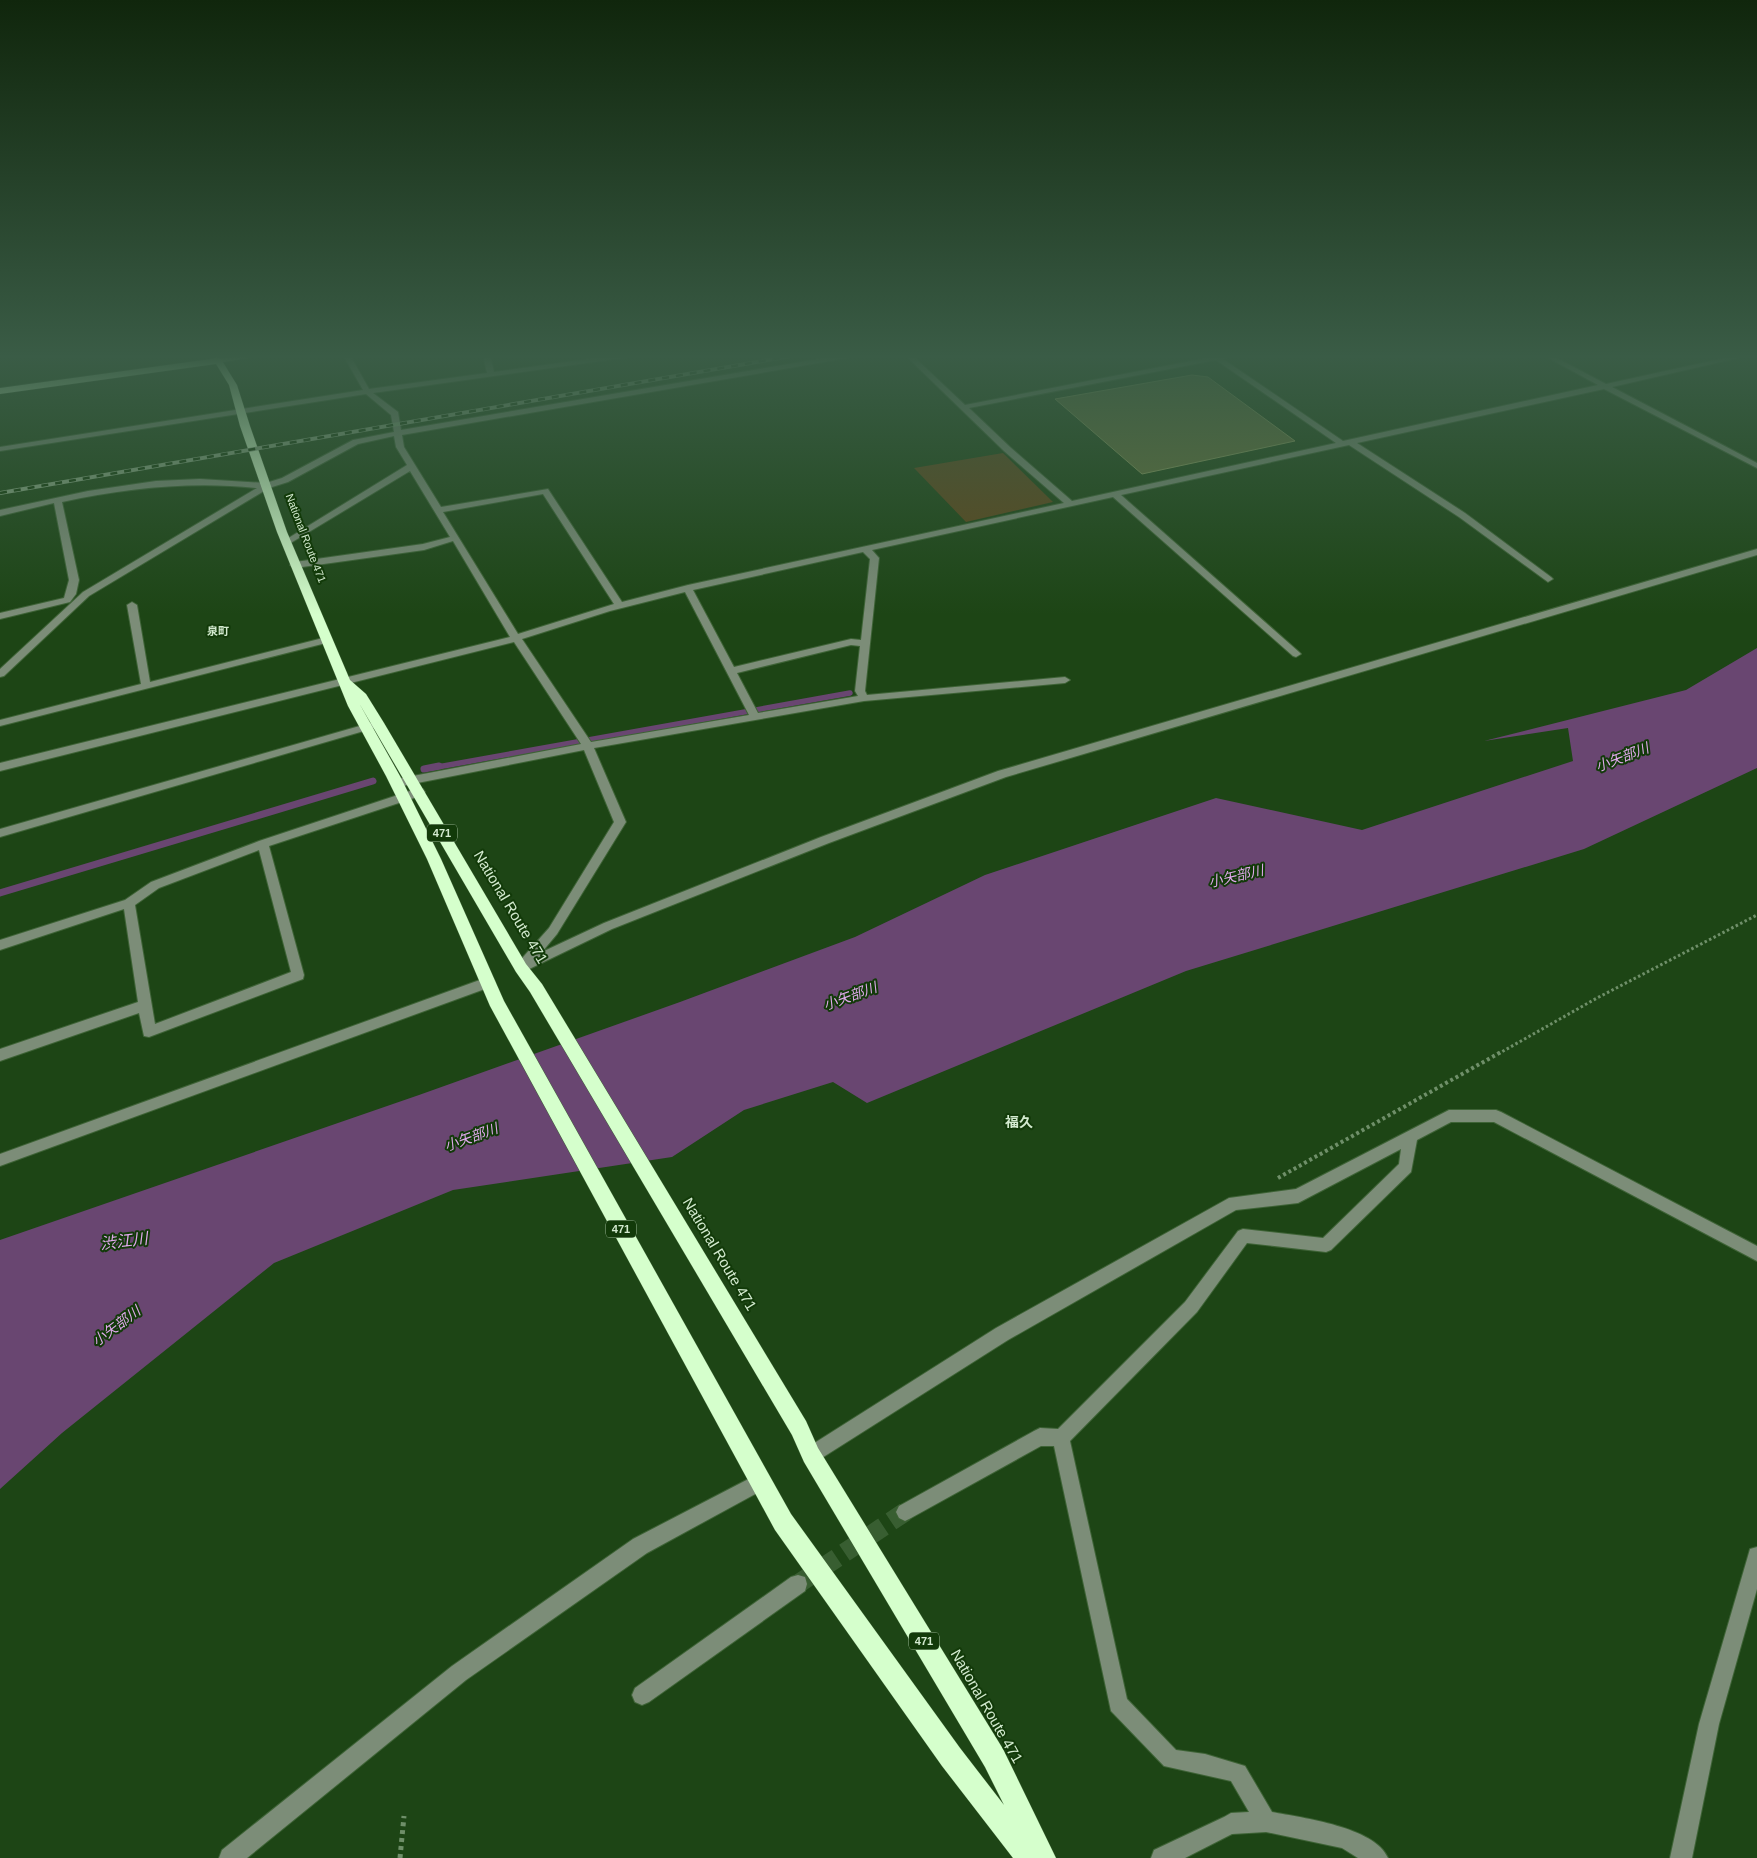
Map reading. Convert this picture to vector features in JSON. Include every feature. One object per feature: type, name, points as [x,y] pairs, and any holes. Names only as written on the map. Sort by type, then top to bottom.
[{"type":"highway","name":"National Route 471","points":[[250,442],[286,542],[345,681],[350,700],[372,725],[412,780],[521,968],[536,988],[798,1428],[811,1455],[994,1758],[1043,1858]]},
{"type":"highway","name":"National Route 471","points":[[372,725],[396,783],[465,924],[496,1002],[783,1522],[951,1757],[1029,1858]]},
{"type":"street","points":[[0,449],[46,442]]},
{"type":"street","points":[[0,674],[86,594],[266,486],[285,480],[357,442]]},
{"type":"street","points":[[399,442],[400,447],[516,638],[553,690],[588,746],[620,822],[554,931],[521,968]]},
{"type":"street","points":[[1000,442],[1070,504]]},
{"type":"street","points":[[0,767],[516,638],[620,606],[688,588],[1352,442]]},
{"type":"street","points":[[1711,442],[1757,466]]},
{"type":"street","points":[[1346,443],[1462,515],[1548,579]]},
{"type":"street","points":[[286,542],[412,466]]},
{"type":"street","points":[[0,513],[57,500],[175,482],[211,481],[266,486]]},
{"type":"street","points":[[438,510],[545,492],[620,606]]},
{"type":"street","points":[[1115,494],[1296,654]]},
{"type":"street","points":[[0,616],[67,600],[72,594],[74,580],[57,500]]},
{"type":"street","points":[[296,565],[424,547],[455,538]]},
{"type":"street","points":[[864,698],[860,691],[875,558],[865,549]]},
{"type":"street","points":[[521,968],[608,926],[825,840],[1002,774],[1757,552]]},
{"type":"street","points":[[688,588],[755,717]]},
{"type":"street","points":[[132,604],[146,685]]},
{"type":"street","points":[[0,723],[327,640]]},
{"type":"street","points":[[731,671],[851,642],[864,643]]},
{"type":"street","points":[[396,783],[588,746],[864,698],[1065,680]]},
{"type":"street","points":[[0,833],[372,725]]},
{"type":"street","points":[[0,945],[129,903],[156,885],[263,844],[419,792]]},
{"type":"street","points":[[129,903],[148,1032],[298,975],[263,844]]},
{"type":"street","points":[[0,1160],[488,982]]},
{"type":"street","points":[[0,1055],[143,1006]]},
{"type":"street","points":[[811,1455],[1002,1334],[1234,1203],[1298,1196],[1449,1116],[1496,1116],[1757,1254]]},
{"type":"street","points":[[1061,1438],[1191,1308],[1243,1236],[1326,1245],[1406,1167],[1410,1137]]},
{"type":"street","points":[[905,1512],[1040,1436],[1061,1438]]},
{"type":"street","points":[[1061,1438],[1118,1704],[1171,1759],[1205,1764],[1238,1772],[1266,1821]]},
{"type":"street","points":[[230,1858],[459,1673],[640,1546],[762,1481]]},
{"type":"street","points":[[1681,1858],[1709,1724],[1757,1556]]},
{"type":"street","points":[[642,1695],[798,1584]]},
{"type":"street","points":[[1162,1858],[1231,1824],[1266,1821],[1346,1838],[1377,1858]]},
{"type":"path","points":[[1277,1179],[1597,998],[1757,915]]},
{"type":"path","points":[[400,1858],[404,1816]]},
{"type":"shaded area","points":[[1003,453],[1053,502],[966,522],[914,468]]},
{"type":"water","points":[[1757,648],[1757,768],[1584,849],[1186,971],[867,1103],[833,1082],[744,1110],[672,1157],[453,1190],[274,1263],[62,1433],[0,1489],[0,1240],[419,1095],[680,1002],[855,937],[985,875],[1216,798],[1362,830],[1573,761],[1568,728],[1484,741],[1686,690]]},
{"type":"building","points":[[1105,442],[1292,442],[1142,474]]},
{"type":"waterway","points":[[432,768],[850,693]]},
{"type":"waterway","points":[[424,769],[439,766]]},
{"type":"waterway","points":[[0,893],[373,781]]},
{"type":"tunnel","points":[[798,1584],[905,1512]]},
{"type":"railway","points":[[0,493],[296,442]]},
{"type":"district","name":"泉町","points":[[218,631]]},
{"type":"district","name":"福久","points":[[1019,1122]]},
{"type":"water label","name":"小矢部川","points":[[1622,757]]},
{"type":"water label","name":"小矢部川","points":[[1236,876]]},
{"type":"water label","name":"小矢部川","points":[[850,996]]},
{"type":"water label","name":"小矢部川","points":[[471,1137]]},
{"type":"water label","name":"渋江川","points":[[124,1241]]},
{"type":"water label","name":"小矢部川","points":[[116,1326]]}]
